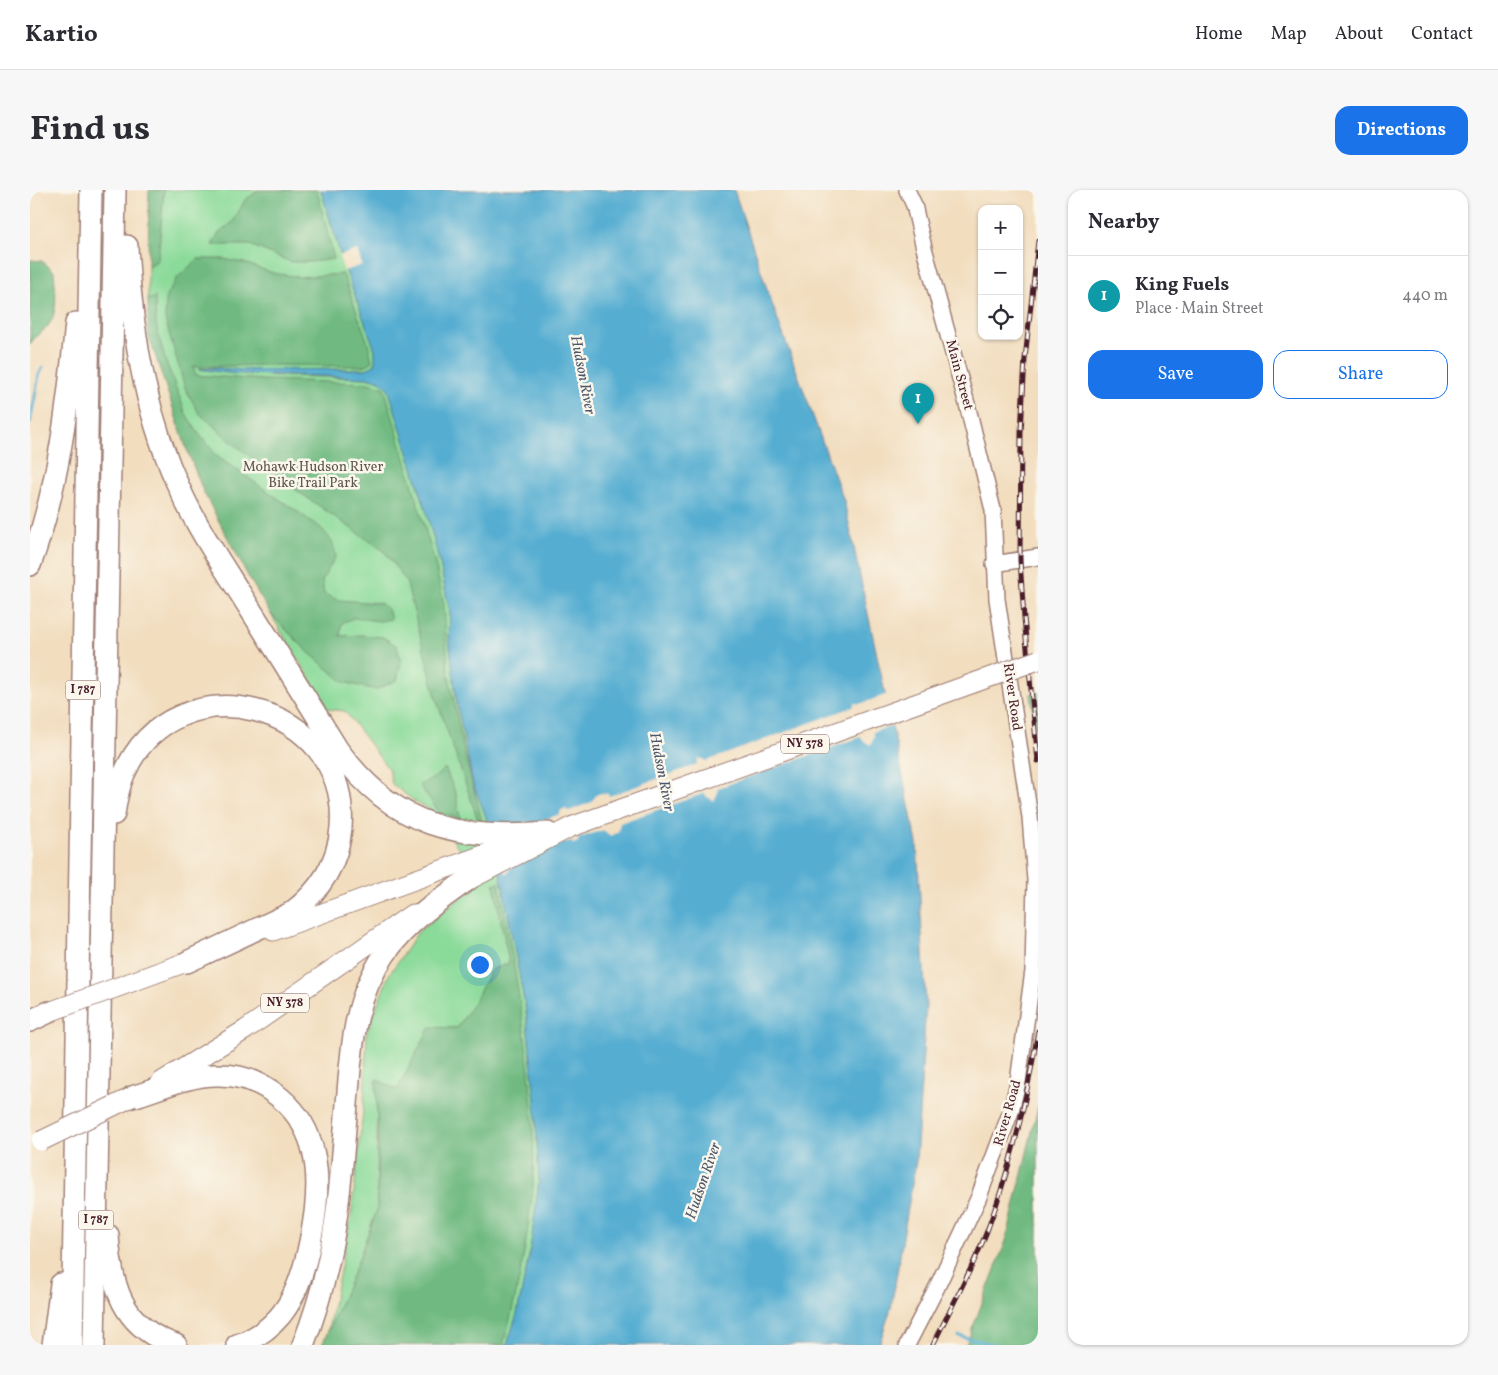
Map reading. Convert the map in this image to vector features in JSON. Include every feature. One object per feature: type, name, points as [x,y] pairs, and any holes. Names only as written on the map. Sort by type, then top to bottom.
[{"type":"highway","name":"I 787","points":[[72,1345],[91,190]]},
{"type":"highway","name":"I 787","points":[[94,1345],[115,190]]},
{"type":"highway","points":[[124,190],[129,285],[139,359],[156,428],[181,492],[203,534],[338,750],[360,778],[386,801],[401,811],[432,825],[468,833],[503,835],[548,833]]},
{"type":"highway","points":[[30,565],[46,518],[63,442],[81,277],[90,216]]},
{"type":"highway","points":[[102,916],[119,788],[123,774],[138,749],[162,727],[179,717],[195,711],[214,707],[248,708],[280,718],[294,727],[318,750],[333,776],[338,790],[341,819],[338,848],[328,873],[313,894],[291,913],[187,962]]},
{"type":"highway","points":[[303,1345],[318,1300],[333,1236],[339,1195],[352,1042],[368,984],[385,954],[408,927],[433,902],[469,879]]},
{"type":"highway","points":[[132,1097],[188,1079],[217,1075],[232,1076],[258,1083],[282,1098],[292,1109],[306,1132],[315,1157],[316,1192],[312,1233],[302,1273],[289,1304],[281,1315],[259,1335],[237,1345]]},
{"type":"highway","points":[[98,1096],[109,1254],[114,1283],[120,1298],[136,1321],[155,1336],[176,1345]]},
{"type":"highway","points":[[53,1345],[75,1164]]},
{"type":"main road","name":"NY 378","points":[[36,1017],[504,846],[571,827],[1038,660]]},
{"type":"main road","name":"NY 378","points":[[469,879],[571,827]]},
{"type":"main road","name":"NY 378","points":[[36,1143],[165,1080],[225,1044],[433,902]]},
{"type":"street","name":"Main Street","points":[[907,190],[914,205],[993,510],[994,564]]},
{"type":"street","points":[[994,564],[1038,557]]},
{"type":"street","name":"River Road","points":[[906,1345],[936,1288],[978,1199],[1001,1139],[1018,1082],[1031,987],[1034,937],[1034,853],[997,599],[994,564]]},
{"type":"green space","points":[[149,190],[164,190],[158,260],[148,267]]},
{"type":"green space","name":"Mohawk Hudson River Bike Trail Park","points":[[153,190],[321,190],[343,263],[375,350],[375,365],[366,369],[202,369],[277,376],[372,378],[382,382],[388,388],[426,510],[450,613],[449,639],[457,704],[473,784],[485,814],[501,877],[526,1011],[535,1101],[539,1181],[530,1252],[517,1314],[507,1345],[347,1345],[362,1309],[396,1090],[377,1079],[377,1210],[355,1269],[327,1334],[351,1218],[364,1103],[367,1031],[389,975],[418,932],[464,895],[474,891],[464,855],[430,809],[418,804],[392,784],[389,770],[345,711],[328,709],[270,613],[306,650],[211,498],[151,331],[148,300],[148,267],[152,264]]},
{"type":"green space","points":[[259,190],[317,190],[334,259],[291,262],[250,245],[212,245],[218,234],[233,222],[245,200]]},
{"type":"green space","points":[[198,259],[224,259],[244,263],[273,273],[299,277],[343,274],[368,343],[372,362],[364,366],[267,365],[193,367],[196,375],[263,380],[368,383],[384,387],[434,559],[444,604],[448,672],[464,751],[482,821],[478,820],[437,701],[406,581],[384,551],[276,476],[234,444],[199,413],[185,388],[165,319],[166,296],[177,278]]},
{"type":"green space","points":[[30,260],[42,261],[54,271],[56,301],[50,322],[30,345]]},
{"type":"green space","points":[[155,297],[156,325],[165,359],[186,414],[198,433],[218,457],[321,528],[332,541],[336,556],[322,580],[324,594],[338,600],[380,603],[388,609],[391,619],[380,621],[353,618],[342,623],[340,636],[383,637],[397,646],[401,662],[397,680],[376,690],[343,682],[306,650],[270,613],[249,578],[203,491],[186,447],[148,334],[148,300]]},
{"type":"green space","points":[[1038,692],[1038,749],[1031,694]]},
{"type":"green space","points":[[445,768],[456,794],[460,819],[440,813],[419,785],[434,778]]},
{"type":"green space","points":[[499,882],[529,1070],[533,1146],[533,1193],[525,1250],[503,1345],[322,1345],[355,1269],[377,1210],[378,1137],[376,1079],[397,1090],[430,1027],[457,1028],[473,1004],[491,970],[509,963],[494,884]]},
{"type":"green space","points":[[1038,1106],[1038,1345],[966,1345],[1006,1241]]},
{"type":"water","name":"Hudson River","points":[[321,190],[734,190],[771,301],[844,501],[917,843],[926,1006],[916,1161],[891,1308],[879,1345],[507,1345],[517,1314],[530,1252],[539,1181],[535,1101],[526,1011],[501,877],[485,814],[473,784],[457,704],[449,639],[450,613],[440,564],[426,510],[388,388],[382,382],[372,378],[239,374],[198,369],[366,369],[375,365],[375,350],[343,263]]},
{"type":"pier","points":[[357,250],[362,265],[344,271],[339,256]]},
{"type":"pier","points":[[888,694],[895,725],[873,732],[874,736],[871,745],[862,740],[861,737],[718,788],[714,801],[706,796],[705,793],[620,823],[618,832],[610,836],[603,830],[579,838],[578,842],[573,844],[570,841],[542,851],[510,868],[509,872],[504,872],[529,821],[533,824],[560,814],[561,810],[569,811],[592,802],[596,795],[601,793],[608,794],[609,796],[696,765],[699,758],[707,761],[853,707],[855,703],[860,704]]},
{"type":"waterway","points":[[30,423],[39,375],[43,367]]},
{"type":"waterway","points":[[959,1336],[996,1345]]},
{"type":"railway","points":[[1038,241],[1025,359],[1021,432],[1020,560],[1038,761]]},
{"type":"railway","points":[[933,1345],[975,1260],[996,1207],[1029,1082],[1038,1031]]},
{"type":"place","name":"King Fuels","points":[[918,424]]}]
